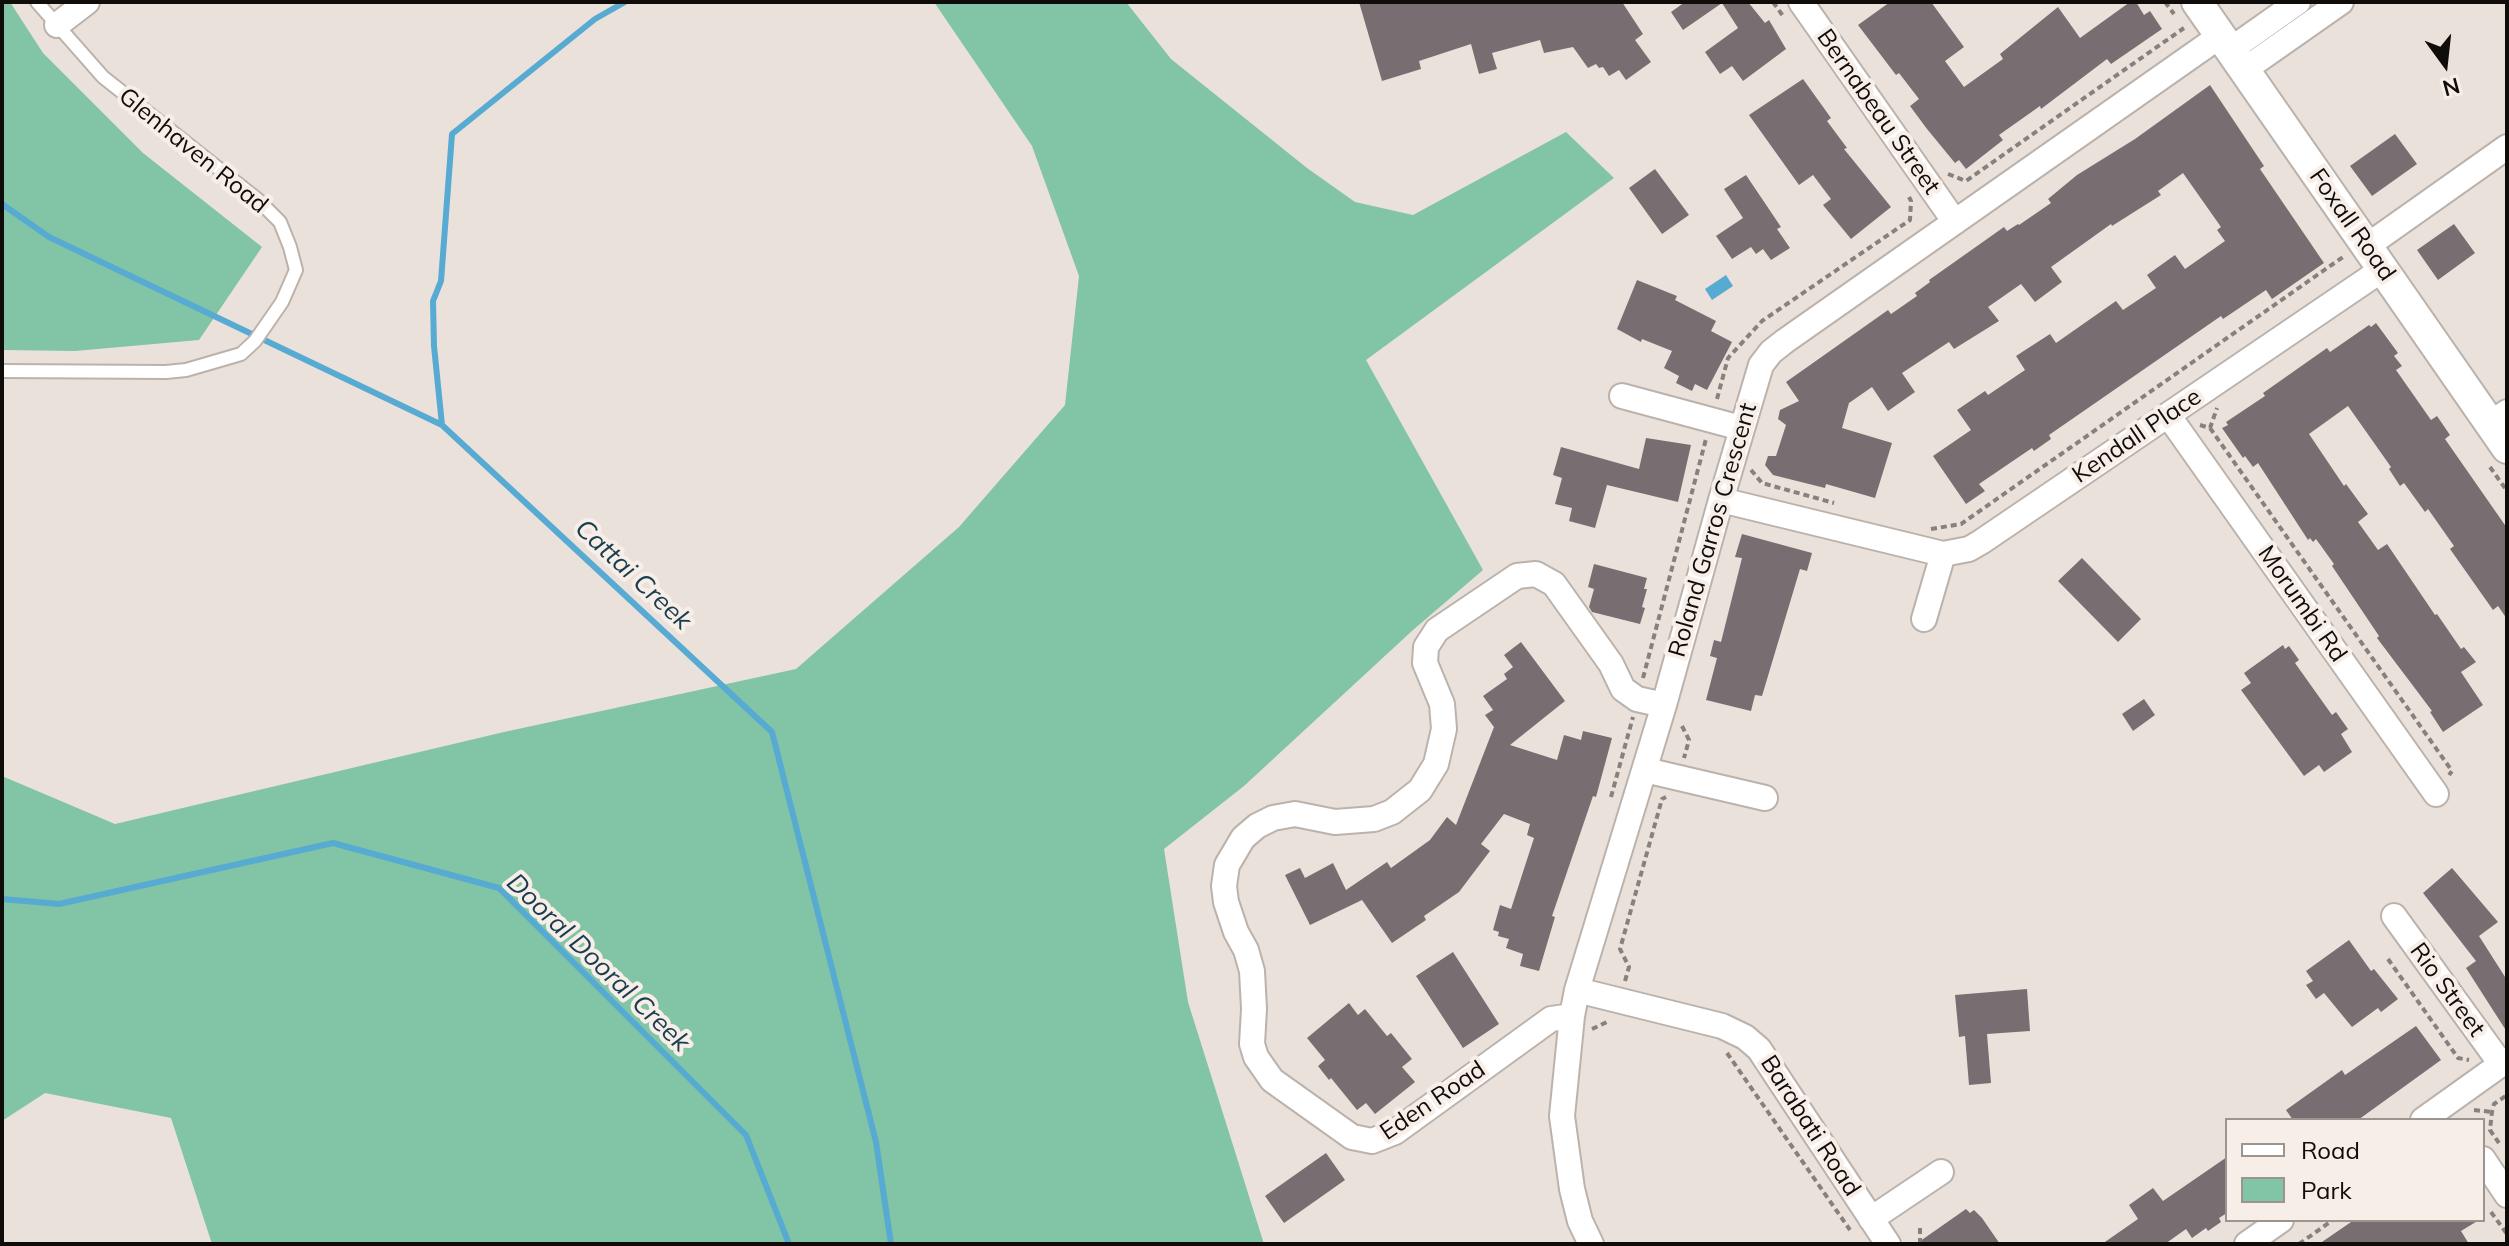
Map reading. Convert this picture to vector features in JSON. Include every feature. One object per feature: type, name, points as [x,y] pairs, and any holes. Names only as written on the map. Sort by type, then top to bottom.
[{"type":"street","points":[[57,25],[87,2]]},
{"type":"street","name":"Bernabeau Street","points":[[1801,2],[1955,222]]},
{"type":"street","points":[[2232,52],[2298,2]]},
{"type":"street","points":[[2232,52],[2341,2]]},
{"type":"street","name":"Foxall Road","points":[[2190,15],[2232,52],[2364,257],[2501,428]]},
{"type":"street","name":"Roland Garros Crescent","points":[[1591,1244],[1580,1221],[1572,1189],[1562,1116],[1581,1022],[1577,990],[1645,770],[1675,710],[1721,500],[1761,365],[1771,352],[1955,222],[2232,52]]},
{"type":"street","name":"Kendall Place","points":[[1943,554],[1969,549],[1981,542],[2168,415],[2507,147]]},
{"type":"street","points":[[1622,396],[1741,428]]},
{"type":"street","name":"Morumbi Rd","points":[[2168,415],[2436,794]]},
{"type":"street","points":[[1721,500],[1943,554],[1924,619]]},
{"type":"street","name":"Eden Road","points":[[1581,1022],[1551,1019],[1395,1132],[1372,1141],[1352,1137],[1272,1080],[1256,1057],[1252,1044],[1252,971],[1226,902],[1224,886],[1227,865],[1243,838],[1273,818],[1295,814],[1353,822],[1392,812],[1410,799],[1436,764],[1444,729],[1442,704],[1425,663],[1426,647],[1437,630],[1517,576],[1536,574],[1554,584],[1611,664],[1623,689],[1637,699],[1675,710]]},
{"type":"street","points":[[1645,770],[1765,798]]},
{"type":"street","name":"Rio Street","points":[[2394,916],[2504,1062]]},
{"type":"street","name":"Barabati Road","points":[[1577,990],[1722,1026],[1745,1037],[1759,1049],[1861,1225],[1888,1244]]},
{"type":"street","points":[[2430,1118],[2451,1112],[2504,1062]]},
{"type":"street","points":[[2485,1164],[2499,1203]]},
{"type":"street","points":[[1861,1225],[1941,1172]]},
{"type":"street","points":[[2247,1244],[2278,1222]]},
{"type":"lane","name":"Glenhaven Road","points":[[2,371],[146,373],[186,370],[241,354],[255,341],[282,302],[296,270],[280,222],[257,199],[103,77],[37,2]]},
{"type":"path","points":[[1948,174],[1966,181],[2190,15]]},
{"type":"path","points":[[1927,529],[1961,524],[2364,257]]},
{"type":"path","points":[[2210,428],[2452,771],[2436,794]]},
{"type":"path","points":[[1748,466],[1762,483],[1837,504]]},
{"type":"path","points":[[1581,1022],[1614,1018],[1629,967],[1620,949],[1662,799],[1673,793],[1689,740],[1675,710]]},
{"type":"path","points":[[1719,1048],[1727,1053],[1861,1225]]},
{"type":"path","points":[[2507,1095],[2494,1104],[2490,1130],[2507,1154]]},
{"type":"path","points":[[2499,1203],[2507,1234]]},
{"type":"path","points":[[2299,1244],[2330,1222]]},
{"type":"path","points":[[1920,1225],[1920,1244]]},
{"type":"green space","points":[[2,2],[10,2],[43,53],[143,153],[262,247],[199,340],[75,351],[2,350]]},
{"type":"green space","points":[[934,2],[1126,2],[1171,59],[1307,168],[1355,202],[1413,215],[1566,132],[1614,178],[1366,360],[1483,570],[1413,630],[1244,786],[1164,849],[1188,1002],[1264,1244],[212,1244],[171,1118],[45,1093],[2,1121],[2,776],[115,824],[504,732],[796,669],[959,527],[1065,405],[1079,276],[1032,146]]},
{"type":"water","points":[[1726,275],[1733,286],[1712,300],[1705,289]]},
{"type":"building","points":[[1359,2],[1622,2],[1643,34],[1635,40],[1651,62],[1626,80],[1619,70],[1609,76],[1603,67],[1599,68],[1596,64],[1588,68],[1573,47],[1544,53],[1540,40],[1492,53],[1497,69],[1479,74],[1471,44],[1419,61],[1421,69],[1382,81]]},
{"type":"building","points":[[1685,2],[1748,2],[1765,23],[1769,20],[1786,49],[1743,81],[1732,66],[1720,74],[1705,52],[1738,28],[1722,3],[1683,30],[1671,12]]},
{"type":"building","points":[[1890,2],[1931,2],[1964,47],[1945,61],[1964,87],[2003,59],[2000,54],[2058,7],[2080,38],[2130,2],[2136,2],[2144,15],[2150,11],[2162,29],[2111,64],[2107,59],[2041,109],[2040,106],[1999,135],[2003,140],[1966,169],[1959,160],[1955,163],[1927,129],[1910,106],[1919,99],[1899,73],[1896,75],[1858,25]]},
{"type":"building","points":[[1803,79],[1831,118],[1827,121],[1847,148],[1844,149],[1891,207],[1851,239],[1823,205],[1831,199],[1813,175],[1799,185],[1749,115]]},
{"type":"building","points":[[2210,85],[2264,166],[2260,169],[2324,263],[2272,299],[2266,290],[2223,319],[2221,316],[2049,435],[2051,439],[2034,451],[2032,448],[1979,484],[1985,491],[1966,504],[1933,456],[1971,430],[1957,410],[1985,391],[1988,395],[2025,370],[2016,356],[2050,334],[2056,343],[2116,301],[2123,310],[2156,288],[2147,275],[2175,255],[2185,269],[2225,241],[2217,230],[2221,227],[2183,173],[2158,191],[2161,195],[2111,224],[2051,267],[2062,282],[2035,302],[2021,284],[1988,307],[1999,321],[1954,349],[1949,342],[1902,373],[1915,392],[1888,411],[1872,387],[1849,403],[1842,428],[1892,443],[1875,498],[1826,484],[1825,488],[1773,475],[1765,465],[1768,456],[1776,456],[1786,425],[1778,419],[1780,410],[1799,401],[1786,382],[1888,310],[1891,314],[1917,296],[1915,293],[1929,280],[2004,227],[2007,231],[2019,225],[2051,203],[2048,199],[2077,175],[2135,139]]},
{"type":"building","points":[[2395,134],[2417,164],[2372,196],[2350,166]]},
{"type":"building","points":[[1655,169],[1689,215],[1662,234],[1629,188]]},
{"type":"building","points":[[1746,175],[1781,227],[1777,229],[1790,248],[1771,260],[1763,249],[1756,254],[1751,247],[1732,259],[1716,236],[1743,218],[1724,189]]},
{"type":"building","points":[[2454,224],[2475,253],[2438,280],[2417,250]]},
{"type":"building","points":[[1637,280],[1677,296],[1675,300],[1716,321],[1711,331],[1732,342],[1707,390],[1695,384],[1692,391],[1676,383],[1679,376],[1664,368],[1672,351],[1642,339],[1641,342],[1617,329]]},
{"type":"building","points":[[2376,323],[2398,353],[2394,356],[2402,366],[2396,370],[2431,420],[2437,416],[2450,435],[2445,439],[2507,528],[2507,619],[2498,606],[2493,610],[2450,549],[2454,546],[2428,509],[2425,512],[2404,483],[2400,486],[2389,469],[2391,467],[2348,406],[2309,434],[2344,486],[2346,484],[2368,514],[2358,522],[2378,550],[2387,544],[2435,615],[2461,649],[2464,647],[2476,662],[2461,672],[2483,705],[2443,732],[2432,711],[2377,638],[2379,636],[2316,539],[2313,542],[2310,538],[2308,540],[2258,463],[2253,467],[2245,456],[2243,458],[2222,428],[2228,425],[2226,422],[2265,396],[2263,393],[2327,348],[2330,352]]},
{"type":"building","points":[[1646,438],[1691,445],[1678,502],[1607,485],[1595,528],[1569,521],[1572,508],[1555,504],[1562,478],[1553,475],[1561,447],[1639,469]]},
{"type":"building","points":[[1742,534],[1812,553],[1807,571],[1800,569],[1762,696],[1755,695],[1751,711],[1706,700],[1717,658],[1710,656],[1714,640],[1721,642],[1742,558],[1735,557]]},
{"type":"building","points":[[2082,558],[2141,619],[2118,642],[2058,581]]},
{"type":"building","points":[[1594,564],[1647,578],[1642,607],[1645,608],[1640,624],[1592,612],[1589,607],[1594,589],[1588,587]]},
{"type":"building","points":[[1521,642],[1565,701],[1510,745],[1557,760],[1564,735],[1581,740],[1583,731],[1612,738],[1596,797],[1593,796],[1552,916],[1555,917],[1539,971],[1520,966],[1523,954],[1506,948],[1509,939],[1498,936],[1499,932],[1493,930],[1500,905],[1511,909],[1534,838],[1527,835],[1530,824],[1504,814],[1481,844],[1490,851],[1459,892],[1392,943],[1362,900],[1310,925],[1285,875],[1300,868],[1305,878],[1333,863],[1346,890],[1387,862],[1391,868],[1430,840],[1447,817],[1456,825],[1494,727],[1485,715],[1493,710],[1483,696],[1507,679],[1504,674],[1513,667],[1504,655]]},
{"type":"building","points":[[2283,645],[2285,649],[2289,646],[2299,660],[2295,663],[2332,715],[2336,712],[2348,729],[2341,734],[2352,752],[2324,772],[2319,765],[2304,776],[2241,690],[2251,683],[2244,673]]},
{"type":"building","points":[[2144,699],[2155,715],[2133,731],[2122,714]]},
{"type":"building","points":[[2452,868],[2498,922],[2479,936],[2507,980],[2507,1032],[2466,968],[2476,961],[2423,893]]},
{"type":"building","points":[[2349,940],[2371,971],[2374,969],[2398,999],[2381,1012],[2378,1008],[2352,1027],[2324,993],[2316,999],[2306,985],[2313,981],[2306,971]]},
{"type":"building","points":[[1453,952],[1499,1024],[1463,1048],[1416,976]]},
{"type":"building","points":[[2027,989],[2030,1031],[1987,1034],[1991,1083],[1969,1085],[1965,1036],[1959,1037],[1955,995]]},
{"type":"building","points":[[1349,1003],[1358,1015],[1365,1009],[1387,1036],[1391,1033],[1412,1059],[1402,1067],[1415,1082],[1375,1114],[1366,1103],[1357,1110],[1331,1078],[1329,1080],[1318,1066],[1325,1060],[1307,1038]]},
{"type":"building","points":[[2416,1026],[2441,1060],[2361,1118],[2292,1118],[2286,1110],[2342,1070],[2345,1075]]},
{"type":"building","points":[[1326,1153],[1345,1180],[1284,1223],[1265,1196]]},
{"type":"building","points":[[2225,1158],[2225,1214],[2219,1218],[2221,1222],[2192,1238],[2186,1229],[2165,1244],[2102,1244],[2138,1219],[2129,1205],[2153,1188],[2163,1201]]},
{"type":"building","points":[[1966,1209],[1970,1213],[1974,1210],[1982,1218],[2000,1244],[1916,1244]]},
{"type":"building","points":[[2351,1222],[2476,1222],[2461,1231],[2469,1244],[2319,1244]]},
{"type":"waterway","points":[[442,425],[433,301],[441,281],[452,134],[595,19],[625,2]]},
{"type":"waterway","name":"Cattai Creek","points":[[2,204],[49,237],[442,425],[772,732],[876,1142],[891,1244]]},
{"type":"waterway","name":"Dooral Dooral Creek","points":[[2,899],[59,904],[333,843],[499,888],[746,1135],[789,1244]]}]
